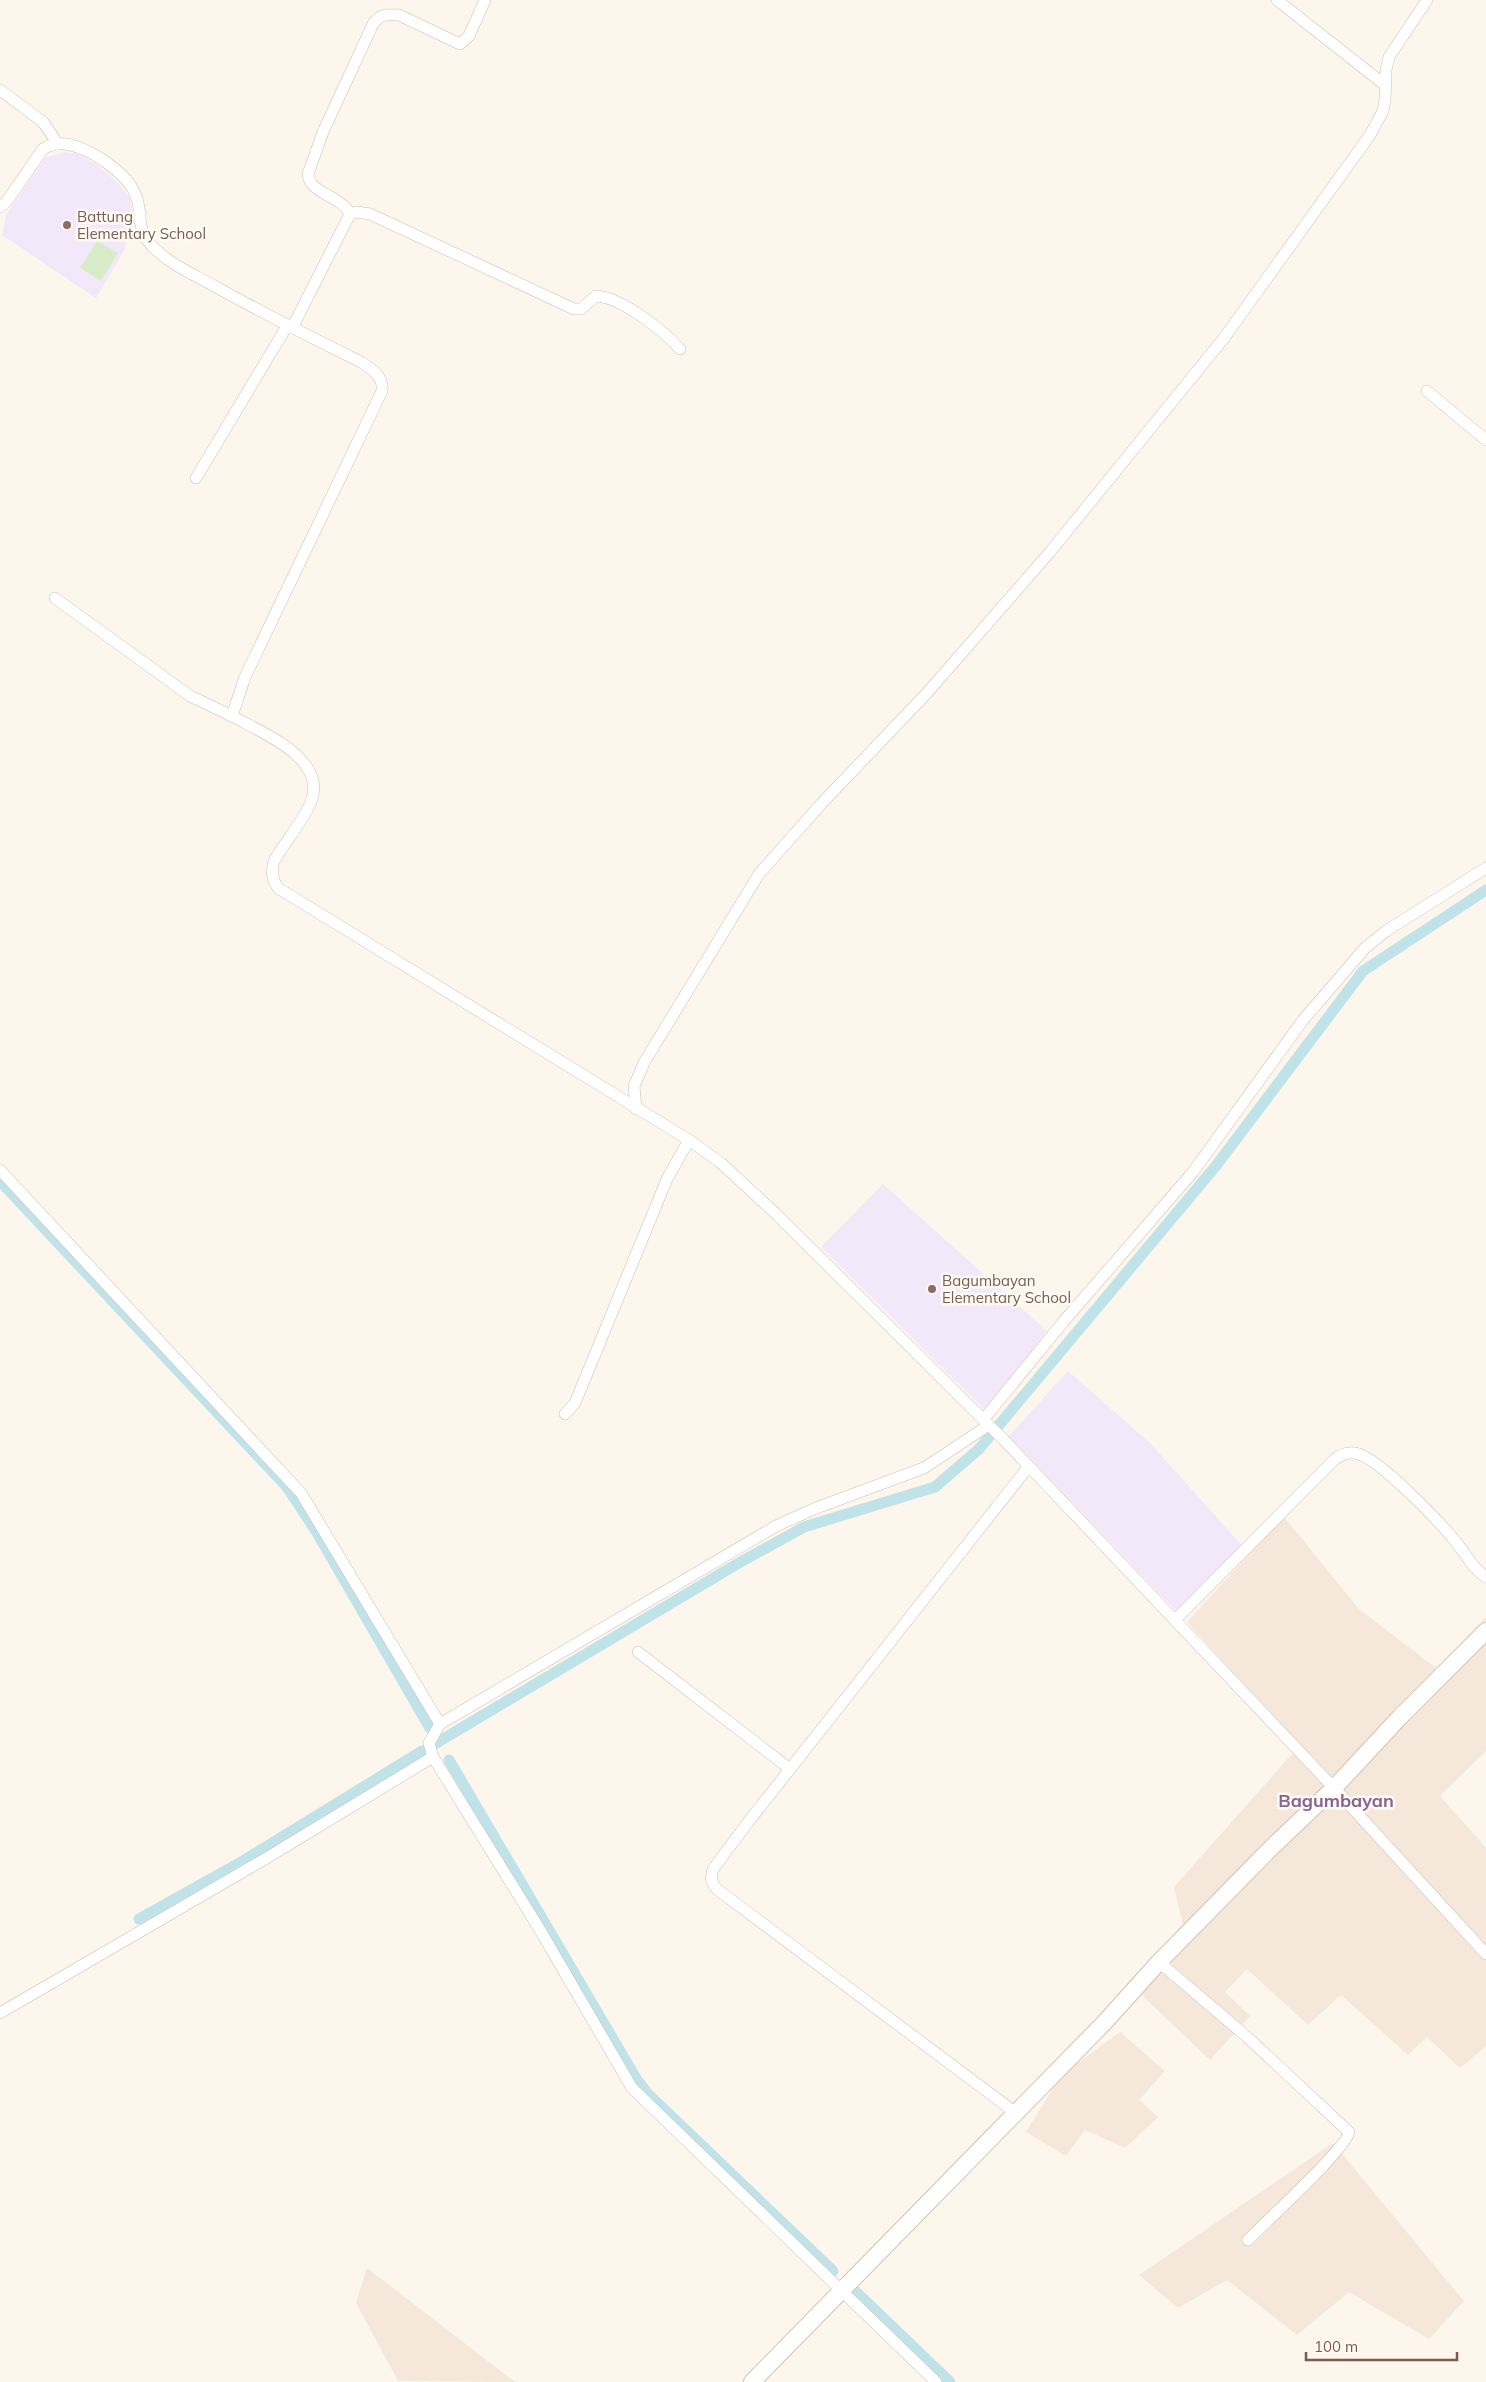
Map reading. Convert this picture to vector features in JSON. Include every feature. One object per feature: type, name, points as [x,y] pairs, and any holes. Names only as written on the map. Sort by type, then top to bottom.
[{"type":"main road","points":[[752,2382],[1104,2023],[1159,1962],[1270,1849],[1334,1788],[1400,1717],[1486,1631]]},
{"type":"street","points":[[350,214],[341,202],[313,187],[308,180],[308,174],[323,132],[378,17],[388,14],[399,15],[460,44],[468,36],[485,0]]},
{"type":"street","points":[[1277,0],[1385,85]]},
{"type":"street","points":[[636,1109],[634,1086],[645,1061],[759,874],[822,803],[927,693],[1037,567],[1224,338],[1370,136],[1383,111],[1387,92],[1385,85],[1389,57],[1426,0]]},
{"type":"street","points":[[0,90],[31,111],[43,122],[58,144]]},
{"type":"street","points":[[0,207],[7,201],[43,149],[58,144],[78,148],[101,159],[132,186],[137,198],[140,229],[154,248],[171,262],[289,327],[370,368],[382,380],[382,391],[245,677],[232,716]]},
{"type":"street","points":[[196,478],[289,327],[350,214],[357,212],[370,214],[574,309],[581,309],[596,296],[610,299],[657,326],[680,349]]},
{"type":"street","points":[[1427,391],[1486,440]]},
{"type":"street","points":[[55,598],[190,696],[232,716],[293,751],[305,762],[314,777],[314,789],[310,803],[274,861],[273,881],[278,888],[689,1140],[721,1163],[775,1213],[1004,1440],[1334,1788],[1486,1954]]},
{"type":"street","points":[[936,2382],[632,2088],[540,1930],[433,1757],[429,1743],[440,1724],[776,1526],[816,1508],[924,1468],[988,1424],[1064,1321],[1188,1179],[1303,1020],[1365,948],[1386,931],[1486,868]]},
{"type":"street","points":[[617,1097],[634,1086]]},
{"type":"street","points":[[565,1414],[575,1403],[667,1179],[689,1140]]},
{"type":"street","points":[[0,1170],[301,1493],[440,1724]]},
{"type":"street","points":[[1175,1620],[1334,1460],[1348,1453],[1365,1457],[1387,1472],[1456,1541],[1474,1567],[1486,1577]]},
{"type":"street","points":[[1016,2113],[712,1883],[710,1878],[714,1870],[790,1770],[1029,1466]]},
{"type":"street","points":[[638,1652],[790,1770]]},
{"type":"street","points":[[0,2013],[265,1859],[433,1757]]},
{"type":"street","points":[[1159,1962],[1246,2036],[1349,2132],[1346,2141],[1248,2240]]},
{"type":"shaded area","name":"Battung Elementary School","points":[[64,152],[75,153],[96,164],[117,182],[130,198],[132,212],[125,249],[96,298],[2,235],[6,215],[45,158]]},
{"type":"shaded area","name":"Bagumbayan Elementary School","points":[[883,1184],[1047,1331],[986,1411],[821,1247]]},
{"type":"shaded area","points":[[1068,1371],[1150,1443],[1244,1548],[1179,1614],[1009,1436]]},
{"type":"shaded area","points":[[1284,1517],[1359,1609],[1436,1668],[1486,1617],[1486,1751],[1440,1796],[1486,1848],[1486,2046],[1460,2068],[1427,2037],[1408,2055],[1341,1995],[1308,2025],[1247,1969],[1225,1992],[1250,2016],[1210,2060],[1128,1982],[1183,1925],[1174,1887],[1299,1746],[1187,1622]]},
{"type":"shaded area","points":[[1120,2032],[1165,2071],[1139,2100],[1158,2117],[1125,2148],[1085,2130],[1066,2156],[1026,2132],[1061,2075]]},
{"type":"shaded area","points":[[1333,2143],[1464,2301],[1429,2339],[1349,2292],[1297,2335],[1227,2280],[1178,2308],[1139,2275]]},
{"type":"shaded area","points":[[367,2268],[515,2382],[398,2381],[356,2303]]},
{"type":"green space","points":[[97,241],[118,253],[101,281],[80,268]]},
{"type":"waterway","points":[[433,1745],[737,1564],[804,1527],[935,1487],[979,1449],[1215,1167],[1363,971],[1486,890]]},
{"type":"waterway","points":[[0,1181],[287,1487],[316,1531],[430,1728]]},
{"type":"waterway","points":[[139,1919],[243,1861],[422,1751]]},
{"type":"waterway","points":[[449,1760],[637,2080],[648,2094],[833,2271]]},
{"type":"waterway","points":[[855,2291],[950,2382]]},
{"type":"place","name":"Battung Elementary School","points":[[67,225]]},
{"type":"place","name":"Bagumbayan Elementary School","points":[[932,1289]]},
{"type":"district","name":"Bagumbayan","points":[[1336,1800]]}]
